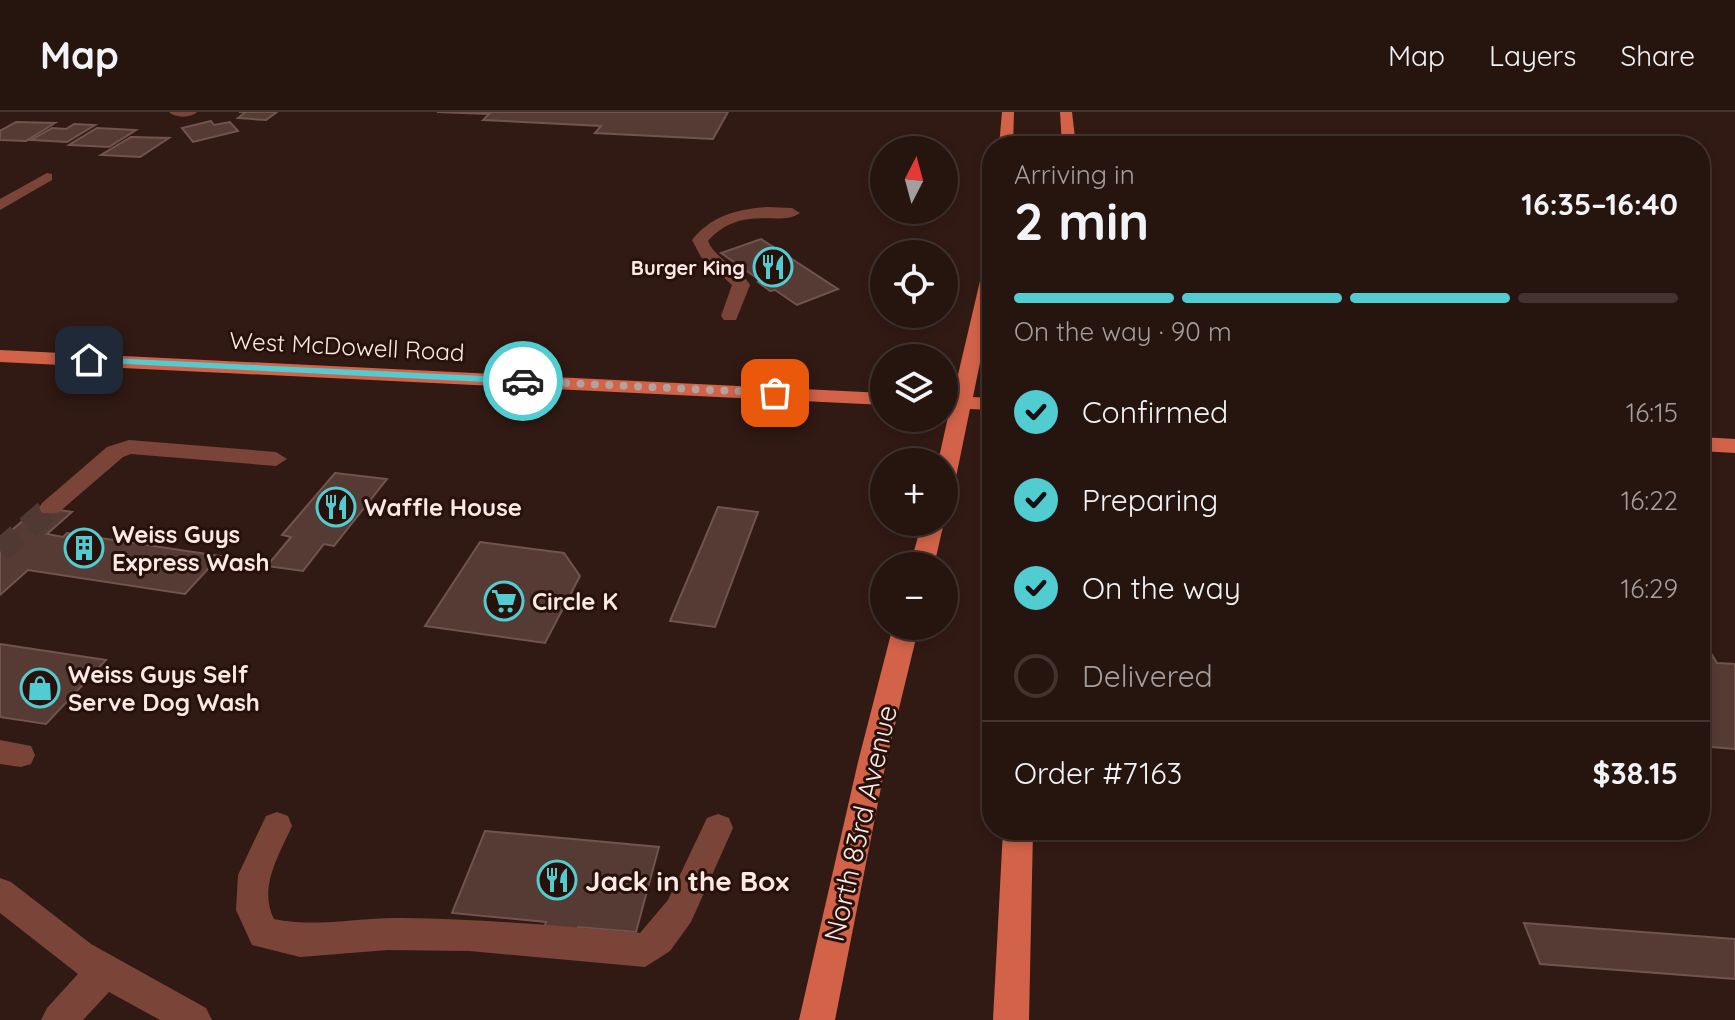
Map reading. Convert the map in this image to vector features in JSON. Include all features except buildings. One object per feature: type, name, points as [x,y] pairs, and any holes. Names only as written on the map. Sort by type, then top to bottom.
[{"type":"main road","points":[[1007,136],[1008,112]]},
{"type":"main road","points":[[1066,112],[1068,136]]},
{"type":"main road","points":[[958,387],[982,300]]},
{"type":"main road","name":"West McDowell Road","points":[[0,356],[870,398]]},
{"type":"main road","points":[[958,402],[982,403]]},
{"type":"main road","points":[[1710,445],[1735,446]]},
{"type":"main road","name":"North 83rd Avenue","points":[[817,1020],[872,762],[902,640]]},
{"type":"main road","points":[[1011,1020],[1018,840]]},
{"type":"street","points":[[175,112],[190,112]]},
{"type":"street","points":[[0,187],[20,176]]},
{"type":"street","points":[[0,205],[47,177]]},
{"type":"street","points":[[730,316],[741,285],[737,276],[702,248],[700,240],[709,227],[731,218],[761,211],[792,213]]},
{"type":"street","points":[[50,508],[115,452],[129,447],[276,459]]},
{"type":"street","points":[[277,826],[254,875],[252,910],[264,933],[300,941],[388,934],[469,935],[645,950],[662,939],[680,910],[718,828]]},
{"type":"street","points":[[0,893],[79,956],[194,1020]]},
{"type":"street","points":[[59,1020],[105,971]]},
{"type":"tunnel","points":[[0,551],[50,508]]},
{"type":"way so far","points":[[523,381],[775,393]]},
{"type":"place","name":"Burger King","points":[[773,267]]},
{"type":"place","name":"Waffle House","points":[[336,507]]},
{"type":"place","name":"Weiss Guys Express Wash","points":[[84,548]]},
{"type":"place","name":"Circle K","points":[[504,601]]},
{"type":"place","name":"Weiss Guys Self Serve Dog Wash","points":[[40,688]]},
{"type":"place","name":"Jack in the Box","points":[[557,880]]},
{"type":"route","points":[[89,360],[523,381]]}]
